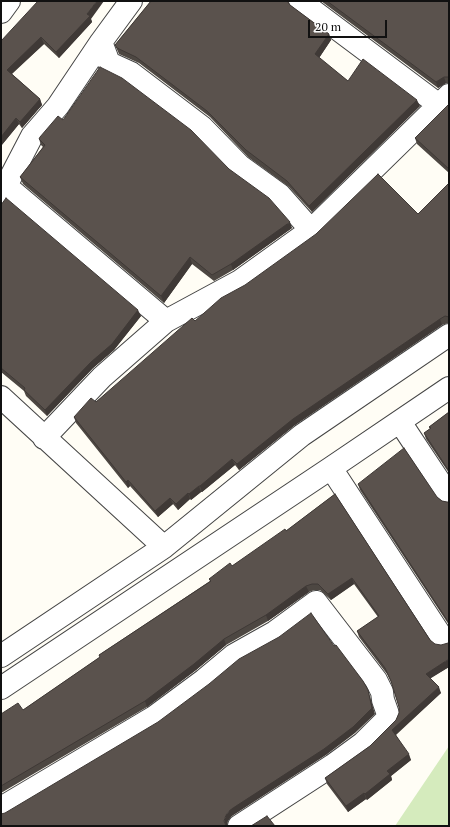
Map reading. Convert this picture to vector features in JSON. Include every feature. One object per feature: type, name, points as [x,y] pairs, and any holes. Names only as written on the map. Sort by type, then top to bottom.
[{"type":"street","points":[[1,12],[9,1]]},
{"type":"street","points":[[131,1],[101,42],[58,106],[32,136],[4,189],[166,321]]},
{"type":"street","points":[[44,438],[102,377],[166,321],[240,281],[311,230],[444,100],[300,1]]},
{"type":"street","points":[[101,42],[109,63],[131,73],[202,127],[240,166],[280,195],[311,230]]},
{"type":"street","points":[[1,656],[164,547],[302,435],[449,335]]},
{"type":"street","points":[[1,688],[449,388]]},
{"type":"street","points":[[1,397],[164,547]]},
{"type":"street","points":[[400,422],[449,496]]},
{"type":"street","points":[[331,468],[443,639]]},
{"type":"street","points":[[1,808],[154,717],[204,680],[234,655],[275,632],[316,602],[376,680],[382,692],[389,717],[363,743],[333,765],[239,826]]},
{"type":"green space","points":[[449,746],[449,826],[395,826]]},
{"type":"building","points":[[38,1],[97,1],[87,14],[90,16],[56,52],[41,37],[7,70],[40,99],[20,122],[16,118],[1,137],[1,41]]},
{"type":"building","points":[[151,1],[287,1],[290,5],[329,34],[315,54],[348,81],[363,59],[417,100],[309,206],[287,181],[246,150],[207,111],[136,57],[117,48],[115,45]]},
{"type":"building","points":[[327,1],[449,1],[449,77],[444,77],[436,82]]},
{"type":"building","points":[[100,67],[122,78],[191,130],[229,169],[269,198],[290,222],[231,264],[212,275],[190,257],[161,296],[20,177],[45,145],[39,139],[40,137],[58,116],[63,120]]},
{"type":"building","points":[[449,104],[449,169],[415,138]]},
{"type":"building","points":[[378,174],[418,214],[449,183],[449,317],[445,316],[440,319],[293,419],[237,464],[232,459],[176,504],[170,498],[155,511],[128,480],[126,482],[74,417],[91,398],[96,402],[192,318],[195,321],[221,298],[245,285],[316,234]]},
{"type":"building","points":[[6,198],[138,310],[112,344],[91,362],[45,410],[24,390],[25,388],[1,368],[1,205]]},
{"type":"building","points":[[449,412],[449,471],[424,433],[431,428],[429,427]]},
{"type":"building","points":[[404,448],[437,497],[442,501],[449,502],[449,623],[358,484]]},
{"type":"building","points":[[335,494],[430,640],[435,644],[441,645],[449,642],[449,659],[426,674],[439,687],[392,730],[409,754],[387,771],[390,774],[365,794],[364,793],[346,806],[325,778],[370,746],[396,720],[399,713],[399,707],[391,681],[385,668],[357,631],[379,616],[352,578],[328,594],[318,584],[306,586],[266,615],[224,639],[145,701],[1,786],[1,714],[18,703],[23,710],[100,657],[99,655],[211,581],[209,579],[230,563],[232,566],[285,529],[286,531]]},
{"type":"building","points":[[311,613],[334,646],[336,645],[363,681],[368,690],[372,708],[353,727],[324,749],[230,810],[224,821],[226,826],[1,826],[1,814],[158,722],[209,684],[239,659],[279,637]]},
{"type":"building","points":[[267,816],[275,826],[251,826]]}]
